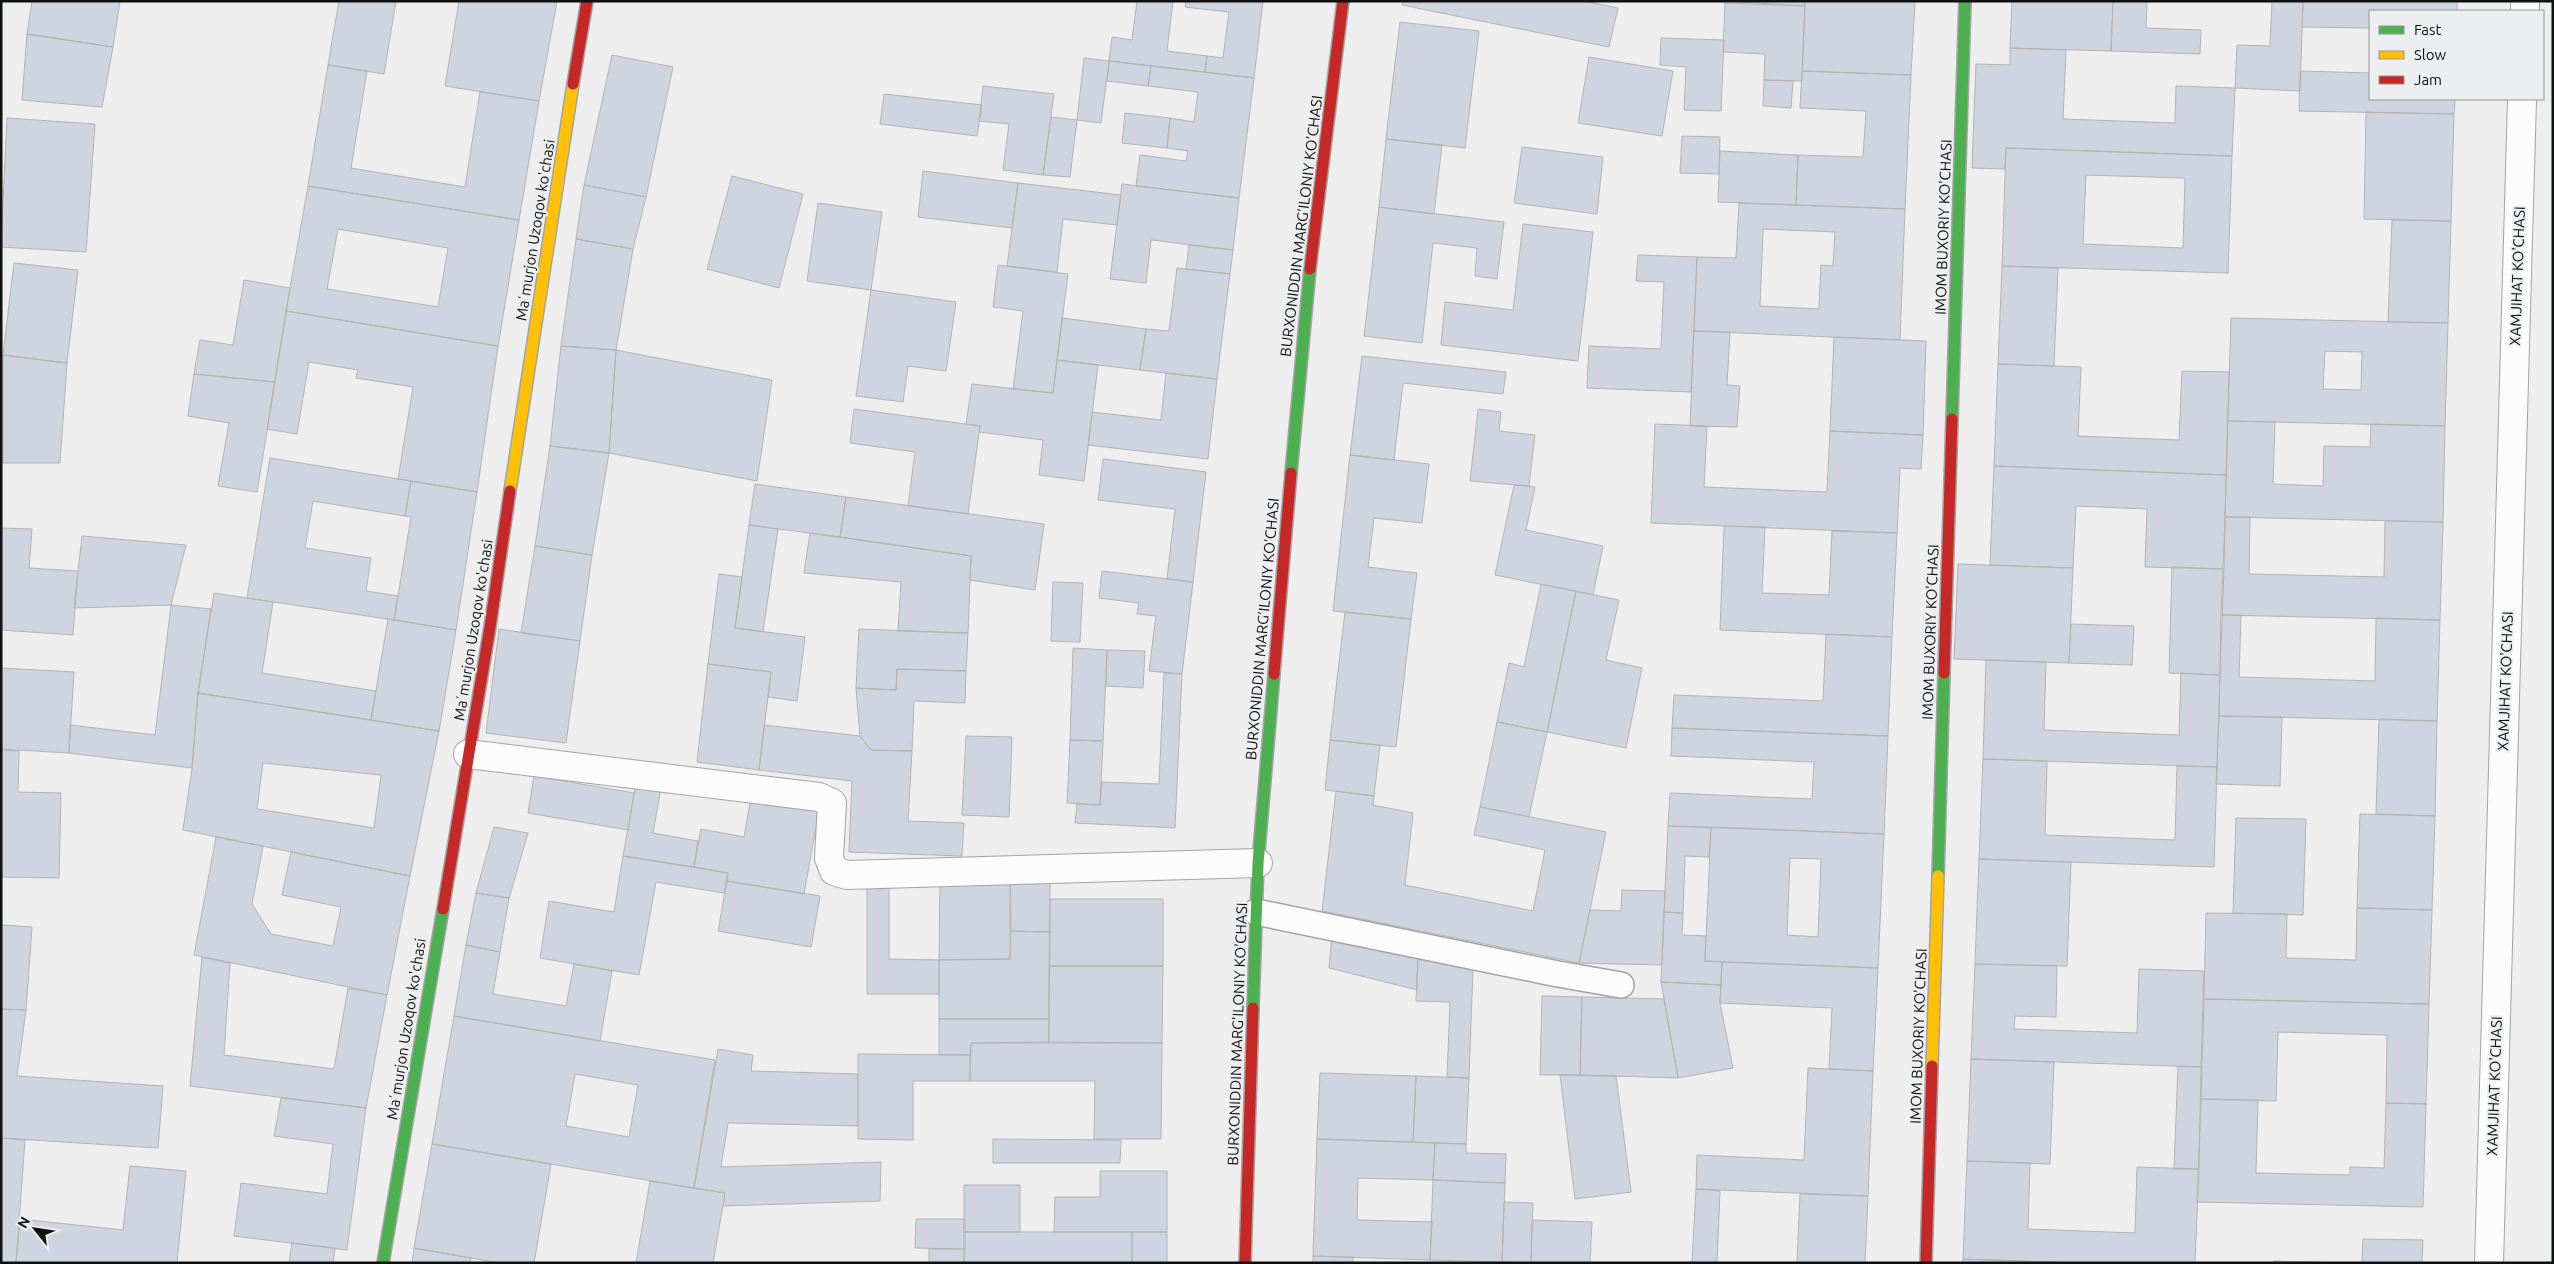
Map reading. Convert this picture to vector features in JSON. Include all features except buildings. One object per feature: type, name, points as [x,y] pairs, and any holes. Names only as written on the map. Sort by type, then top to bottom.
[{"type":"street","name":"Maʼmurjon Uzoqov ko'chasi","points":[[383,1263],[468,754],[587,1]]},
{"type":"street","name":"BURXONIDDIN MARG’ILONIY KO’CHASI","points":[[1245,1263],[1258,863],[1302,338],[1343,1]]},
{"type":"street","name":"IMOM BUXORIY KO'CHASI","points":[[1926,1263],[1966,1]]},
{"type":"street","name":"XAMJIHAT KO'CHASI","points":[[2488,1263],[2522,100]]},
{"type":"street","points":[[468,754],[819,797],[832,803],[829,858],[834,871],[847,875],[1258,863]]},
{"type":"lane","points":[[1256,912],[1558,974],[1621,985]]},
{"type":"traffic: fast","points":[[1952,419],[1965,1]]},
{"type":"traffic: fast","points":[[1291,473],[1310,269]]},
{"type":"traffic: fast","points":[[1938,876],[1944,673]]},
{"type":"traffic: fast","points":[[1253,1008],[1258,863],[1274,674]]},
{"type":"traffic: fast","points":[[383,1263],[443,909]]},
{"type":"traffic: slow","points":[[510,491],[573,84]]},
{"type":"traffic: slow","points":[[1932,1066],[1938,876]]},
{"type":"traffic: jam","points":[[573,84],[587,1]]},
{"type":"traffic: jam","points":[[1310,269],[1343,1]]},
{"type":"traffic: jam","points":[[1944,673],[1952,419]]},
{"type":"traffic: jam","points":[[1274,674],[1291,473]]},
{"type":"traffic: jam","points":[[443,909],[490,627],[510,491]]},
{"type":"traffic: jam","points":[[1245,1263],[1253,1008]]},
{"type":"traffic: jam","points":[[1926,1263],[1932,1066]]}]
